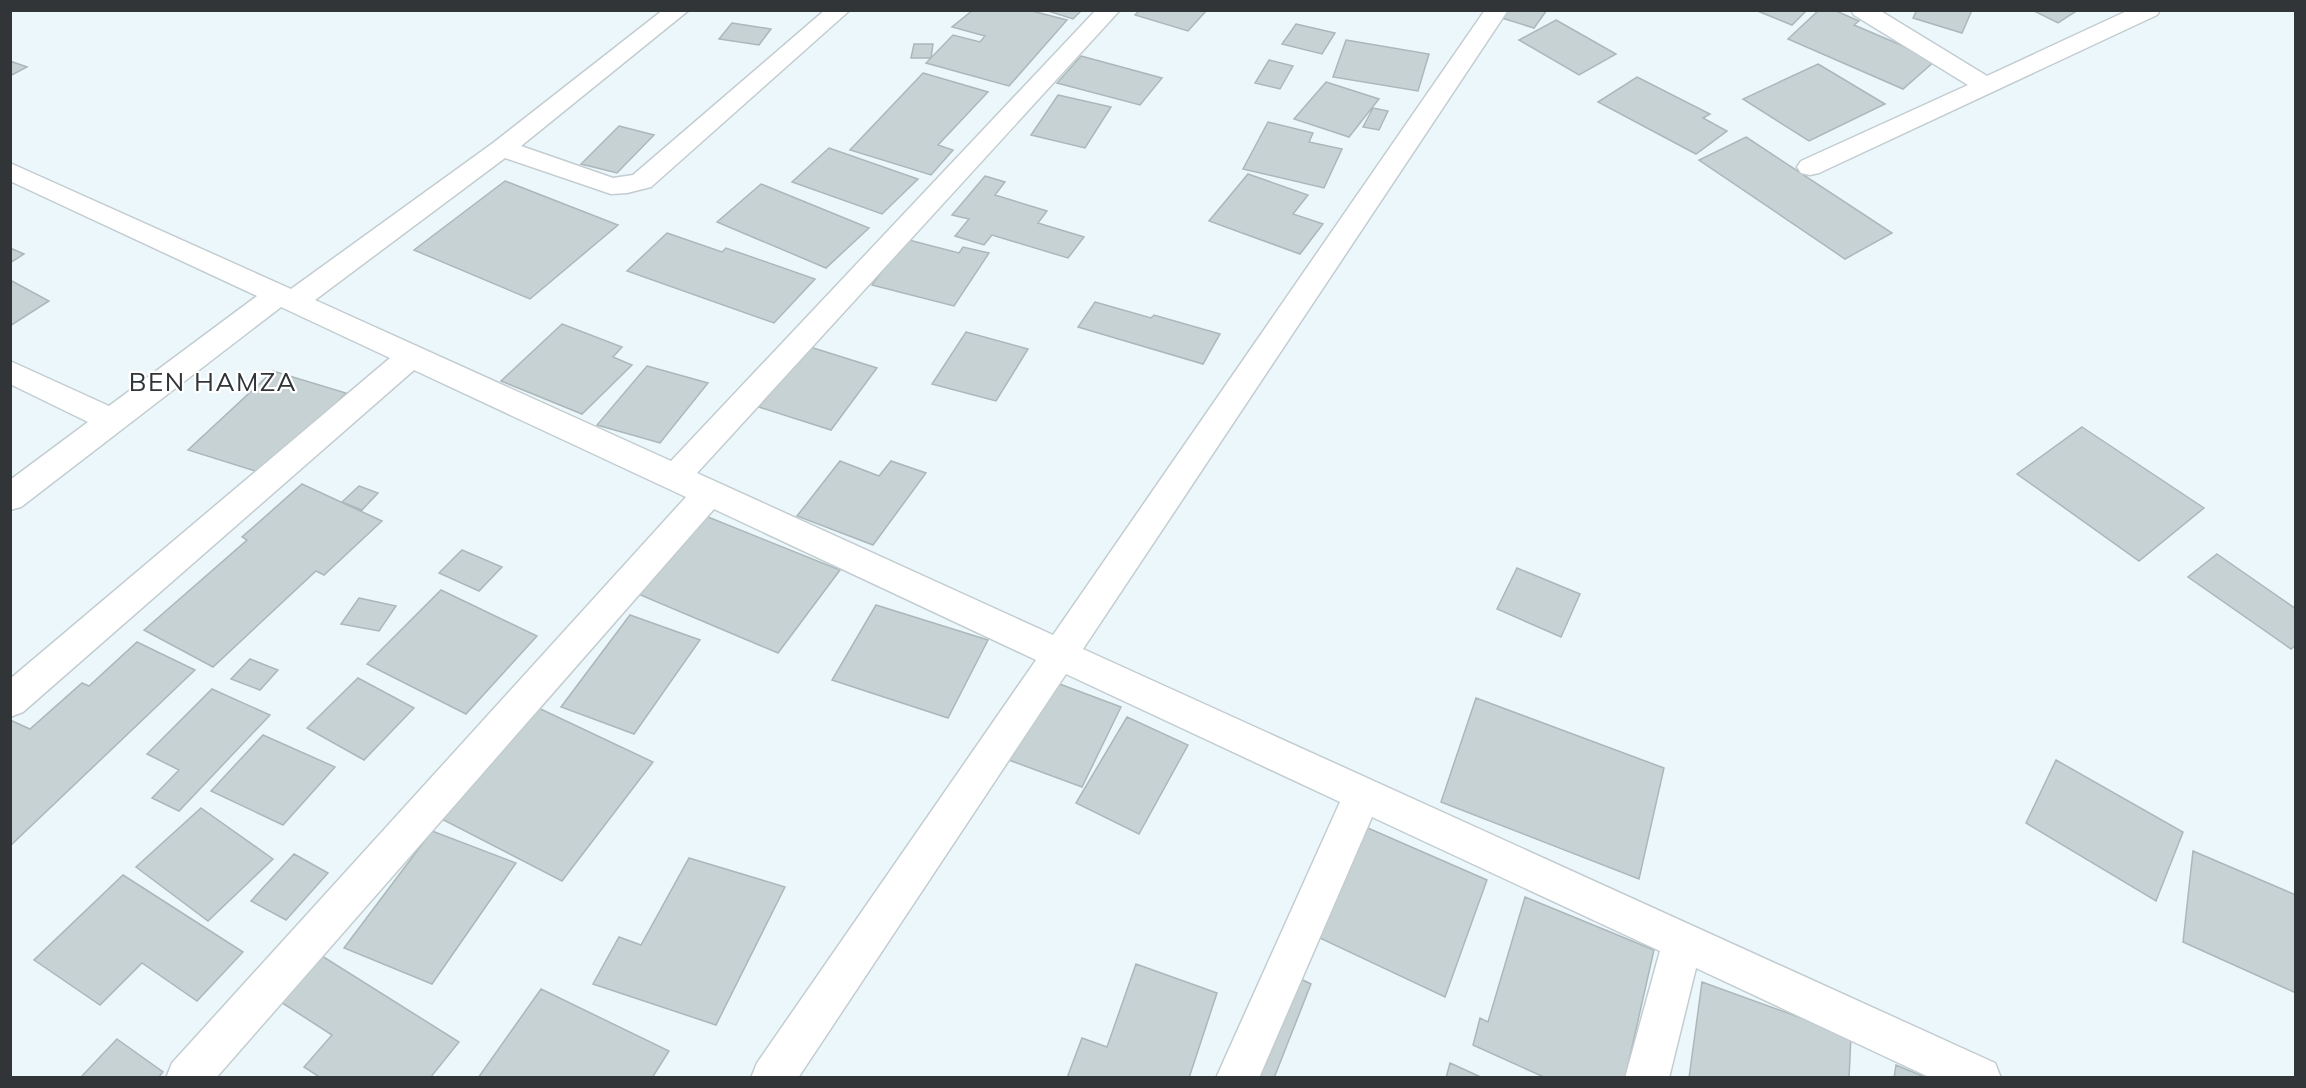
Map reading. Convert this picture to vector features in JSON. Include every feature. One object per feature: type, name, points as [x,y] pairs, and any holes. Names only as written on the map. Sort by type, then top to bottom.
[{"type":"street","points":[[10,498],[112,421],[502,148],[678,10]]},
{"type":"street","points":[[502,148],[611,186],[642,181],[839,10]]},
{"type":"street","points":[[674,478],[1110,10]]},
{"type":"street","points":[[772,1077],[1497,10]]},
{"type":"street","points":[[1862,10],[1987,86]]},
{"type":"street","points":[[1810,167],[2145,11]]},
{"type":"street","points":[[10,171],[410,357],[1980,1077]]},
{"type":"street","points":[[10,701],[410,357]]},
{"type":"street","points":[[10,371],[112,421]]},
{"type":"street","points":[[187,1077],[709,493]]},
{"type":"street","points":[[1237,1077],[1364,794]]},
{"type":"street","points":[[1647,1077],[1683,941]]},
{"type":"building","points":[[973,10],[1028,10],[1067,20],[1009,86],[926,63],[953,35],[980,42],[985,36],[952,27]]},
{"type":"building","points":[[1045,10],[1082,10],[1073,19]]},
{"type":"building","points":[[1140,10],[1207,10],[1188,31],[1135,15]]},
{"type":"building","points":[[1508,10],[1547,10],[1534,28],[1502,18]]},
{"type":"building","points":[[1755,10],[1807,10],[1792,25]]},
{"type":"building","points":[[1819,10],[1834,10],[1859,21],[1854,25],[1936,60],[1903,89],[1788,39]]},
{"type":"building","points":[[1917,10],[1972,10],[1962,33],[1913,18]]},
{"type":"building","points":[[2032,10],[2078,10],[2058,23]]},
{"type":"building","points":[[1556,20],[1616,54],[1579,75],[1519,40]]},
{"type":"building","points":[[732,23],[771,29],[759,45],[719,39]]},
{"type":"building","points":[[1296,24],[1335,33],[1322,54],[1282,44]]},
{"type":"building","points":[[1346,40],[1429,54],[1418,91],[1333,77]]},
{"type":"building","points":[[914,44],[933,44],[931,58],[911,58]]},
{"type":"building","points":[[1081,56],[1162,78],[1140,105],[1057,83]]},
{"type":"building","points":[[1269,60],[1293,66],[1280,89],[1255,83]]},
{"type":"building","points":[[10,61],[27,67],[10,76]]},
{"type":"building","points":[[1818,64],[1885,104],[1809,141],[1743,99]]},
{"type":"building","points":[[923,73],[988,92],[938,145],[953,150],[931,175],[850,150]]},
{"type":"building","points":[[1637,77],[1710,114],[1703,118],[1727,131],[1696,154],[1598,102]]},
{"type":"building","points":[[1326,82],[1379,99],[1349,137],[1294,119]]},
{"type":"building","points":[[1058,95],[1111,107],[1085,148],[1031,135]]},
{"type":"building","points":[[1373,108],[1388,111],[1379,130],[1363,127]]},
{"type":"building","points":[[1268,122],[1313,133],[1309,142],[1342,149],[1324,188],[1243,169]]},
{"type":"building","points":[[619,126],[654,135],[617,173],[581,164]]},
{"type":"building","points":[[1746,137],[1892,233],[1845,259],[1699,160]]},
{"type":"building","points":[[829,148],[918,179],[882,214],[792,182]]},
{"type":"building","points":[[1248,174],[1308,195],[1293,214],[1323,224],[1300,254],[1209,221]]},
{"type":"building","points":[[985,176],[1005,182],[995,195],[1047,211],[1038,223],[1084,237],[1068,258],[992,235],[984,245],[955,236],[969,219],[952,215]]},
{"type":"building","points":[[505,181],[618,225],[530,299],[414,250]]},
{"type":"building","points":[[761,184],[869,228],[826,268],[717,222]]},
{"type":"building","points":[[667,233],[722,252],[726,248],[815,279],[774,323],[627,271]]},
{"type":"building","points":[[905,239],[959,253],[963,247],[989,253],[954,306],[872,285]]},
{"type":"building","points":[[10,248],[24,254],[10,263]]},
{"type":"building","points":[[10,280],[49,301],[10,326]]},
{"type":"building","points":[[1095,302],[1151,318],[1154,315],[1220,334],[1203,364],[1078,327]]},
{"type":"building","points":[[562,324],[622,347],[613,357],[632,365],[582,414],[501,381]]},
{"type":"building","points":[[966,332],[1028,349],[996,401],[932,384]]},
{"type":"building","points":[[807,346],[877,368],[831,430],[759,407]]},
{"type":"building","points":[[647,366],[708,383],[660,443],[597,425]]},
{"type":"building","points":[[273,371],[346,393],[265,474],[188,450]]},
{"type":"building","points":[[2082,427],[2204,508],[2139,561],[2017,474]]},
{"type":"building","points":[[840,461],[879,476],[891,461],[926,473],[873,545],[797,516]]},
{"type":"building","points":[[302,484],[382,521],[324,575],[316,571],[213,667],[144,630],[247,540],[242,537]]},
{"type":"building","points":[[359,486],[378,493],[362,510],[342,502]]},
{"type":"building","points":[[698,513],[840,570],[778,653],[631,591]]},
{"type":"building","points":[[462,550],[502,567],[479,591],[439,573]]},
{"type":"building","points":[[2217,554],[2296,609],[2296,645],[2291,649],[2188,577]]},
{"type":"building","points":[[1517,568],[1580,594],[1561,637],[1497,609]]},
{"type":"building","points":[[441,590],[537,636],[466,714],[367,664]]},
{"type":"building","points":[[359,598],[396,606],[379,631],[341,624]]},
{"type":"building","points":[[876,605],[988,640],[948,718],[832,680]]},
{"type":"building","points":[[630,615],[700,640],[634,734],[561,707]]},
{"type":"building","points":[[137,642],[195,670],[10,846],[10,720],[30,729],[82,683],[89,686]]},
{"type":"building","points":[[250,659],[278,670],[260,690],[231,679]]},
{"type":"building","points":[[358,678],[414,708],[364,760],[307,728]]},
{"type":"building","points":[[1049,680],[1121,707],[1082,787],[1006,759]]},
{"type":"building","points":[[212,689],[270,715],[179,811],[152,798],[179,770],[147,754]]},
{"type":"building","points":[[1476,698],[1664,768],[1639,879],[1441,802]]},
{"type":"building","points":[[530,704],[653,762],[562,881],[434,815]]},
{"type":"building","points":[[1127,717],[1188,745],[1139,834],[1076,803]]},
{"type":"building","points":[[263,735],[335,767],[283,825],[211,791]]},
{"type":"building","points":[[2056,760],[2183,832],[2156,901],[2026,823]]},
{"type":"building","points":[[201,808],[273,859],[208,921],[136,867]]},
{"type":"building","points":[[1354,822],[1487,880],[1445,997],[1307,932]]},
{"type":"building","points":[[432,831],[516,863],[432,984],[344,948]]},
{"type":"building","points":[[2193,851],[2296,895],[2296,993],[2183,942]]},
{"type":"building","points":[[294,854],[328,873],[286,920],[251,901]]},
{"type":"building","points":[[689,858],[785,887],[716,1025],[593,984],[619,937],[641,945]]},
{"type":"building","points":[[123,875],[243,952],[197,1001],[142,963],[100,1005],[34,960]]},
{"type":"building","points":[[1525,897],[1654,950],[1625,1078],[1546,1078],[1473,1045],[1480,1018],[1488,1022]]},
{"type":"building","points":[[314,951],[459,1042],[430,1078],[321,1078],[304,1067],[332,1035],[273,997]]},
{"type":"building","points":[[1136,964],[1217,993],[1189,1078],[1067,1078],[1082,1038],[1107,1047]]},
{"type":"building","points":[[1288,973],[1311,984],[1274,1078],[1245,1078]]},
{"type":"building","points":[[1702,982],[1851,1036],[1849,1078],[1689,1078]]},
{"type":"building","points":[[541,989],[669,1051],[652,1078],[478,1078]]},
{"type":"building","points":[[117,1039],[163,1072],[158,1078],[81,1077]]},
{"type":"building","points":[[1450,1063],[1483,1078],[1446,1078]]},
{"type":"building","points":[[1896,1065],[1927,1078],[1894,1078]]},
{"type":"district","name":"BEN HAMZA","points":[[213,381]]}]
